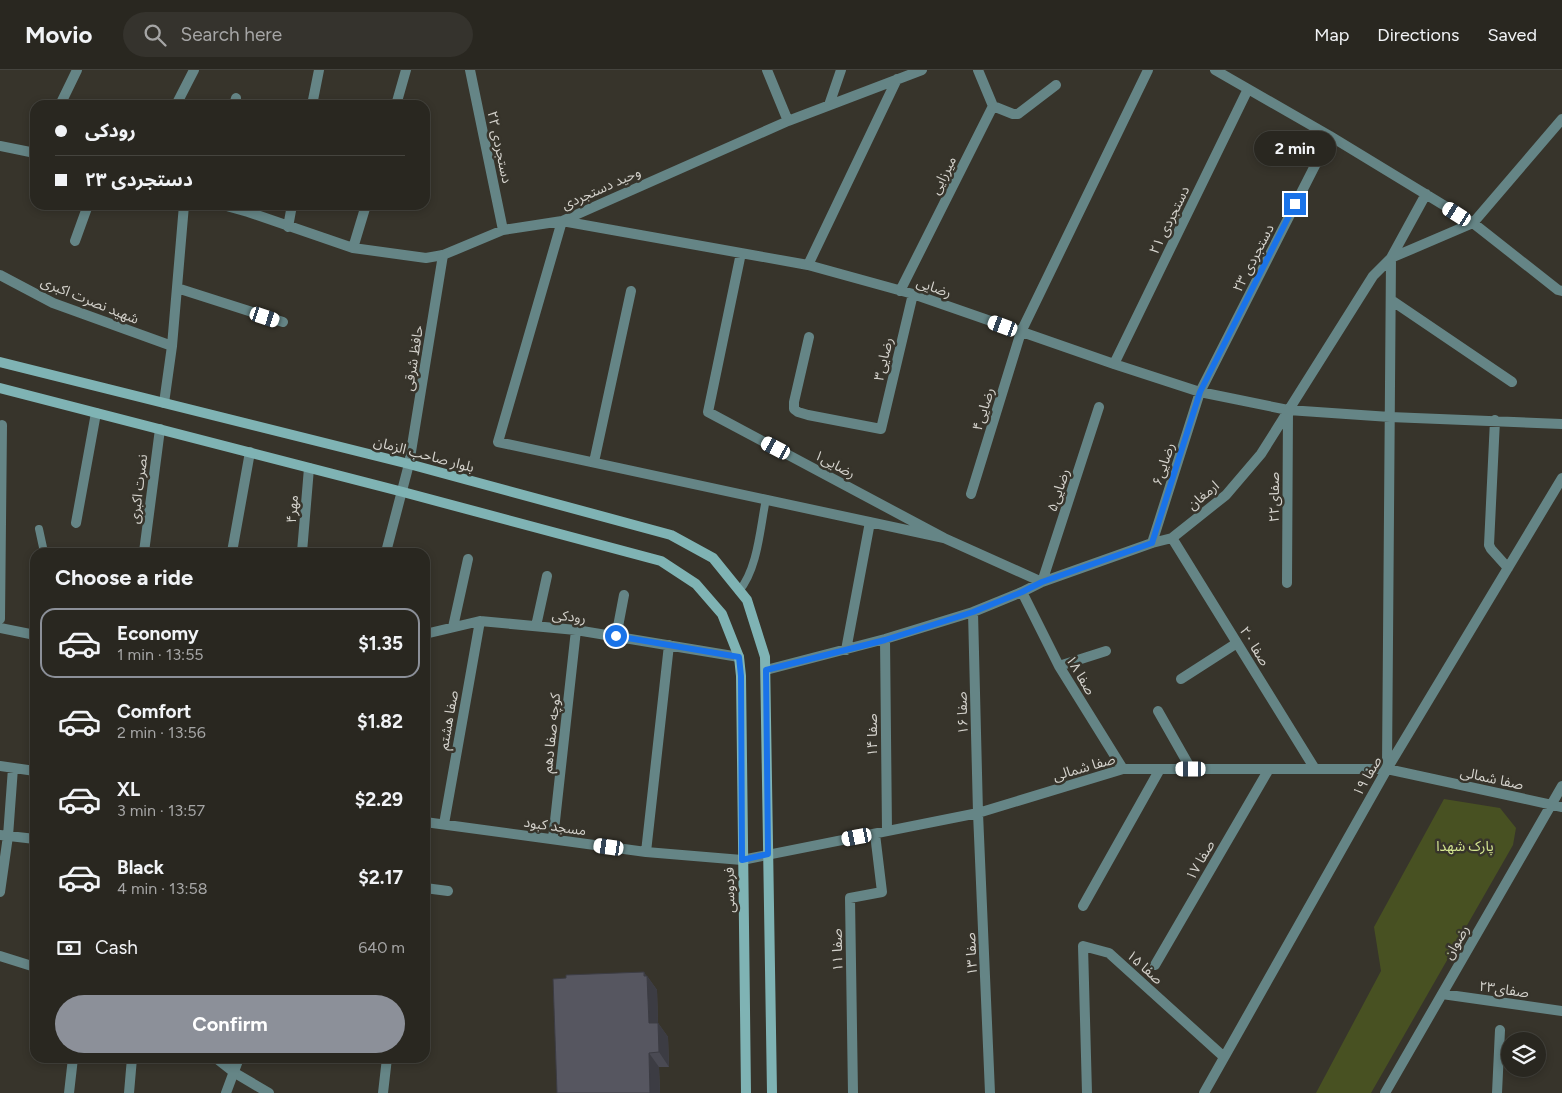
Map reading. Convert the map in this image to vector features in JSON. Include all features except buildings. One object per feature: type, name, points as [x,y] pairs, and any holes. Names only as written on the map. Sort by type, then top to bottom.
[{"type":"main road","name":"بلوار صاحب الزمان","points":[[0,362],[410,464],[671,535],[713,558],[747,600],[765,657],[766,670]]},
{"type":"main road","points":[[0,388],[661,561],[696,584],[722,614],[739,657]]},
{"type":"main road","name":"فردوسی","points":[[739,657],[741,676],[746,1093]]},
{"type":"main road","points":[[766,670],[772,1093]]},
{"type":"street","points":[[62,100],[77,70]]},
{"type":"street","points":[[179,100],[194,70]]},
{"type":"street","points":[[313,100],[319,70]]},
{"type":"street","points":[[397,100],[406,70]]},
{"type":"street","name":"دستجردی ۲۲","points":[[470,70],[503,230]]},
{"type":"street","points":[[767,70],[788,121]]},
{"type":"street","points":[[829,105],[842,70]]},
{"type":"street","name":"وحید دستجردی","points":[[241,210],[352,248],[426,258],[443,255],[503,230],[562,221],[788,121],[922,70]]},
{"type":"street","points":[[978,70],[993,106],[1013,114],[1018,114],[1056,85]]},
{"type":"street","name":"رضایی۴","points":[[971,494],[1021,332],[1148,70]]},
{"type":"street","points":[[1216,70],[1330,136],[1473,223],[1558,290],[1562,291]]},
{"type":"street","points":[[808,265],[897,79]]},
{"type":"street","name":"دستجردی ۲۱","points":[[1114,364],[1248,89]]},
{"type":"street","name":"میرزایی","points":[[900,291],[993,106]]},
{"type":"street","points":[[1391,258],[1473,223],[1562,119]]},
{"type":"street","name":"دستجردی ۲۳","points":[[1200,392],[1330,136]]},
{"type":"street","points":[[0,146],[30,152]]},
{"type":"street","points":[[1387,769],[1391,258],[1426,194]]},
{"type":"street","points":[[75,241],[86,210]]},
{"type":"street","points":[[164,403],[172,346],[184,210]]},
{"type":"street","points":[[288,227],[291,210]]},
{"type":"street","points":[[352,248],[364,210]]},
{"type":"street","points":[[562,221],[498,442],[944,538]]},
{"type":"street","name":"رضایی","points":[[562,221],[808,265],[912,294],[1200,392],[1288,410]]},
{"type":"street","name":"رضایی۱","points":[[741,253],[708,412],[944,538],[1042,582]]},
{"type":"street","name":"حافظ شرقی","points":[[403,492],[410,464],[443,255]]},
{"type":"street","name":"ارمغان","points":[[766,670],[885,640],[973,612],[1042,582],[1152,543],[1172,538],[1226,495],[1261,454],[1373,276],[1391,258]]},
{"type":"street","name":"شهید نصرت اکبری","points":[[0,275],[53,303],[172,346]]},
{"type":"street","points":[[176,288],[283,322]]},
{"type":"street","points":[[594,462],[631,291]]},
{"type":"street","name":"رضایی۳","points":[[810,337],[794,402],[794,409],[808,415],[881,429],[912,294]]},
{"type":"street","points":[[1391,300],[1512,382]]},
{"type":"street","name":"رضایی۶","points":[[1152,543],[1200,392]]},
{"type":"street","name":"رضایی۵","points":[[1042,582],[1099,407]]},
{"type":"street","points":[[1288,410],[1390,417],[1562,424]]},
{"type":"street","name":"صفای۲۲","points":[[1287,583],[1288,410]]},
{"type":"street","points":[[76,523],[96,413]]},
{"type":"street","points":[[1495,420],[1489,545],[1491,550],[1508,568]]},
{"type":"street","points":[[0,619],[2,425]]},
{"type":"street","name":"نصرت اکبری","points":[[145,548],[160,429]]},
{"type":"street","points":[[233,548],[250,452]]},
{"type":"street","name":"مهر۴","points":[[302,548],[309,468]]},
{"type":"street","name":"صفا ۱۹","points":[[1204,1093],[1387,769],[1562,478]]},
{"type":"street","points":[[387,548],[403,492]]},
{"type":"street","points":[[846,650],[870,522]]},
{"type":"street","name":"صفا ۲۰","points":[[1172,538],[1315,769]]},
{"type":"street","points":[[453,627],[468,559]]},
{"type":"street","points":[[536,626],[547,576]]},
{"type":"street","name":"صفا ۱۸","points":[[1022,592],[1059,666],[1123,769]]},
{"type":"street","points":[[616,636],[624,595]]},
{"type":"street","name":"صفا ۱۶","points":[[973,612],[978,813]]},
{"type":"street","name":"رودکی","points":[[430,633],[480,621],[576,630],[739,657]]},
{"type":"street","name":"صفا هشتم","points":[[444,824],[480,621]]},
{"type":"street","points":[[0,628],[30,634]]},
{"type":"street","name":"کوچه صفا دهم","points":[[553,839],[576,630]]},
{"type":"street","name":"صفا ۱۴","points":[[885,640],[887,831]]},
{"type":"street","points":[[1181,679],[1237,643]]},
{"type":"street","points":[[646,852],[669,645]]},
{"type":"street","points":[[1059,666],[1106,651]]},
{"type":"street","points":[[1158,711],[1191,769]]},
{"type":"street","points":[[0,766],[30,770]]},
{"type":"street","points":[[0,892],[4,835],[13,768]]},
{"type":"street","name":"صفا شمالی","points":[[742,860],[978,813],[1123,769],[1387,769],[1562,807]]},
{"type":"street","points":[[1082,906],[1160,769]]},
{"type":"street","name":"صفا ۱۷","points":[[1155,964],[1269,769]]},
{"type":"street","name":"رضوان","points":[[1386,1093],[1562,786]]},
{"type":"street","name":"صفا ۱۳","points":[[978,813],[990,1093]]},
{"type":"street","name":"مسجد کبود","points":[[430,823],[646,852],[742,860]]},
{"type":"street","name":"صفا ۱۱","points":[[853,1093],[850,898],[882,892],[875,834]]},
{"type":"street","points":[[4,835],[30,838]]},
{"type":"street","points":[[430,889],[448,891]]},
{"type":"street","name":"صفا ۱۵","points":[[1087,1093],[1083,946],[1109,952],[1224,1057]]},
{"type":"street","points":[[0,956],[30,965]]},
{"type":"street","name":"صفای۲۳","points":[[1442,994],[1562,1011]]},
{"type":"street","points":[[1497,1093],[1500,1030]]},
{"type":"street","points":[[70,1093],[73,1063]]},
{"type":"street","points":[[129,1093],[132,1063]]},
{"type":"street","points":[[222,1063],[235,1073],[269,1093]]},
{"type":"street","points":[[226,1093],[238,1063]]},
{"type":"street","points":[[383,1093],[386,1063]]},
{"type":"lane","points":[[739,591],[747,581],[753,562],[766,499]]},
{"type":"lane","points":[[39,529],[43,548]]},
{"type":"green space","name":"پارک شهدا","points":[[1444,799],[1500,808],[1516,828],[1513,845],[1371,1093],[1316,1093],[1381,971],[1374,927]]},
{"type":"route","points":[[616,636],[739,657],[741,676],[742,860],[768,854],[766,670],[885,640],[973,612],[1042,582],[1152,543],[1200,392],[1295,204]]}]
